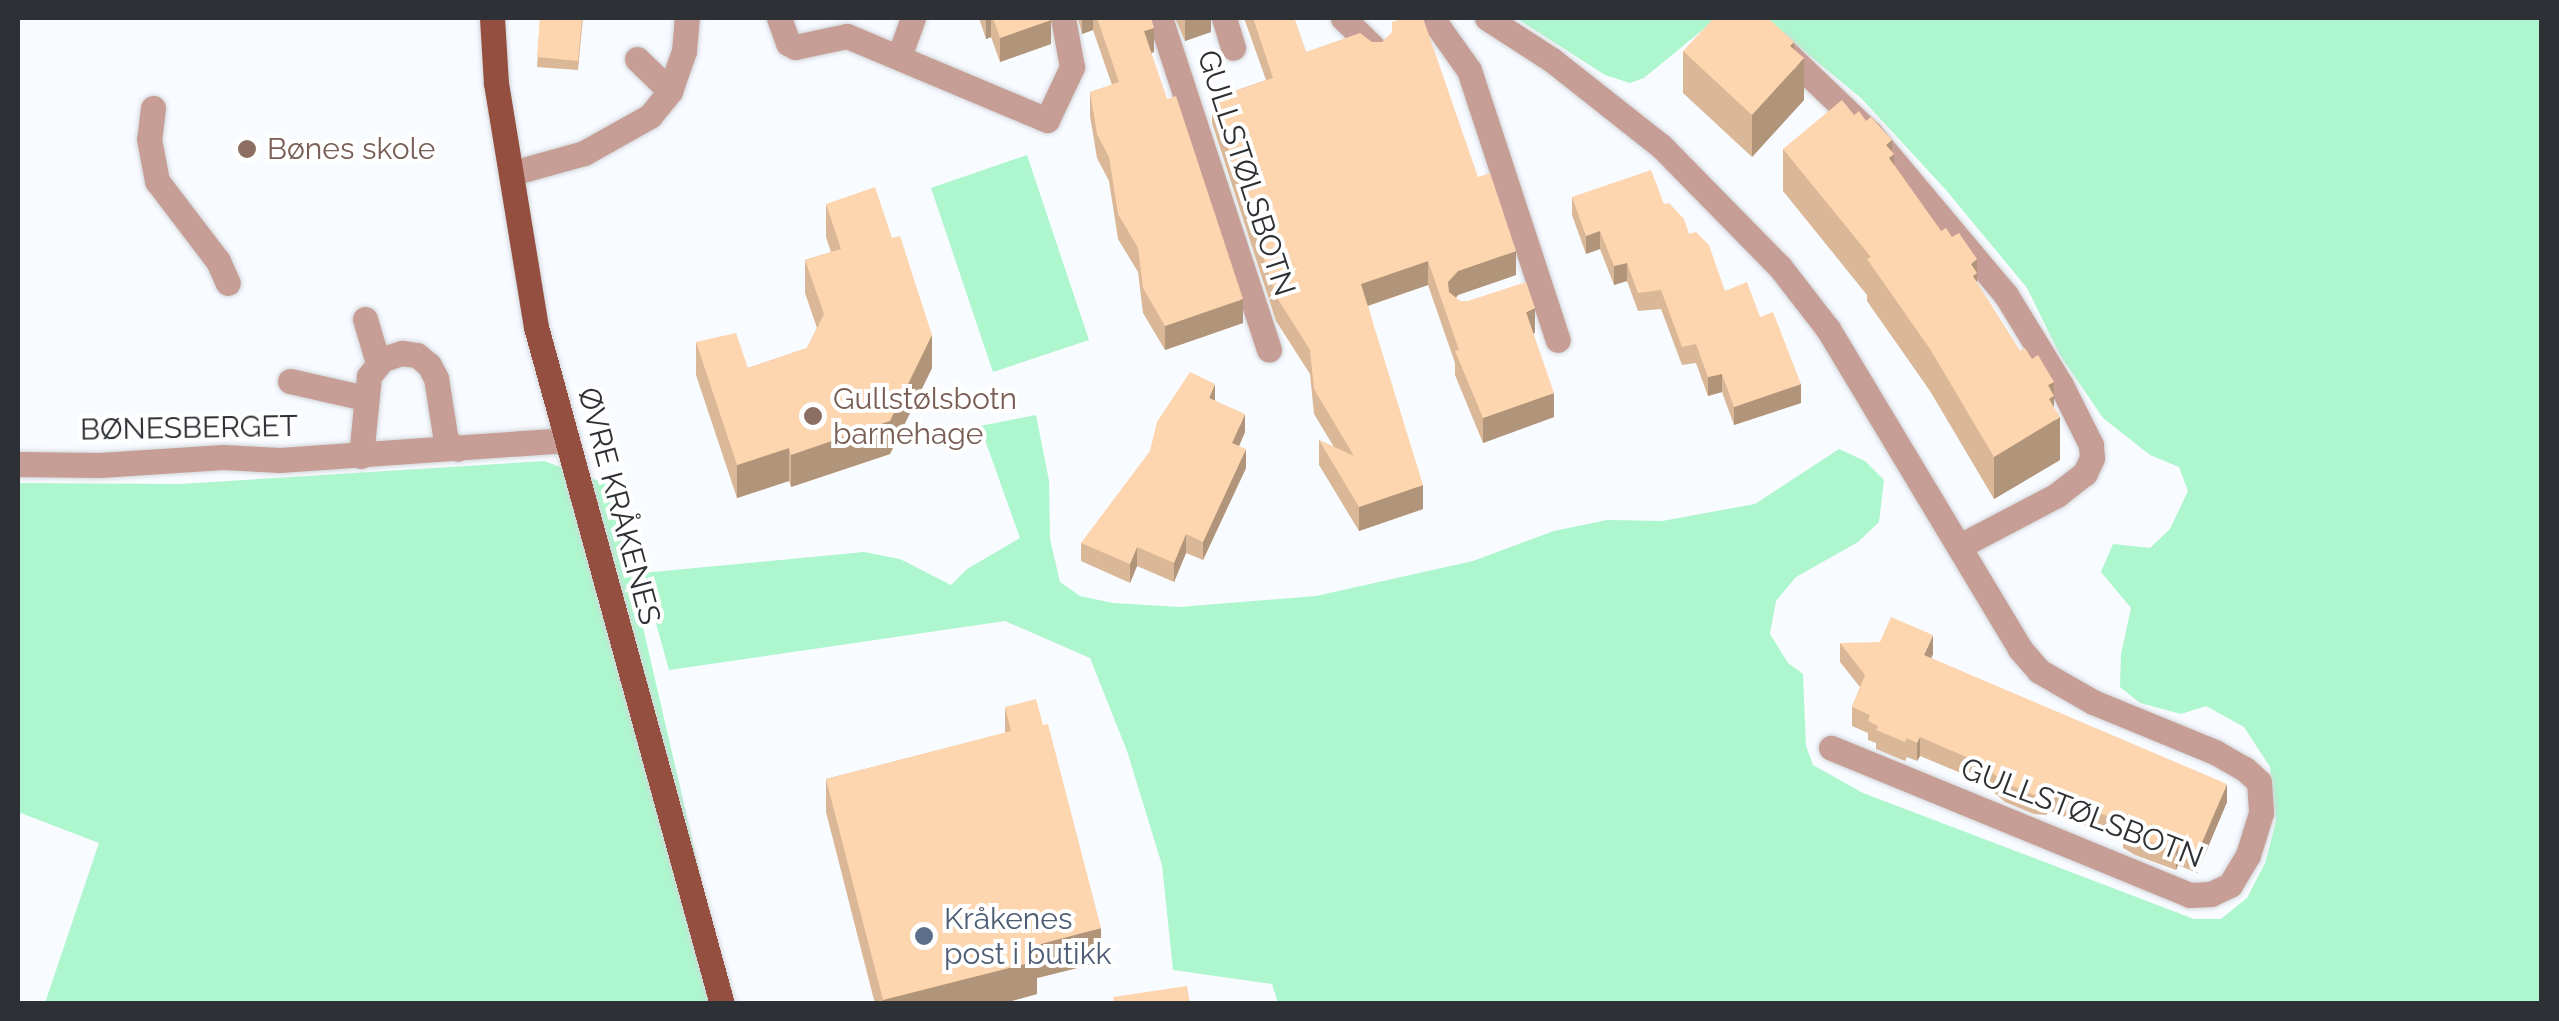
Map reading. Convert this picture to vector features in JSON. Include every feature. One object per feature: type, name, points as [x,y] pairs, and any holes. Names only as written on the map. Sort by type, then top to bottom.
[{"type":"main road","name":"ØVRE KRÅKENES","points":[[492,18],[496,83],[536,327],[722,1004]]},
{"type":"street","points":[[512,172],[584,153],[619,137],[650,116],[670,91],[684,51],[688,18]]},
{"type":"street","points":[[780,18],[788,43],[795,47],[847,36],[1046,120],[1072,67],[1063,18]]},
{"type":"street","points":[[899,57],[913,18]]},
{"type":"street","name":"GULLSTØLSBOTN","points":[[1160,18],[1270,350]]},
{"type":"street","points":[[1224,18],[1234,48]]},
{"type":"street","points":[[1343,18],[1377,51]]},
{"type":"street","points":[[1432,18],[1469,70],[1558,340]]},
{"type":"street","name":"GULLSTØLSBOTN","points":[[1487,18],[1552,60],[1660,146],[1780,268],[1828,329],[2020,649],[2039,671],[2093,702],[2215,752],[2258,782],[2261,812],[2248,855],[2230,885],[2211,894],[2190,895],[1831,748]]},
{"type":"street","points":[[1763,32],[1870,132],[2006,295],[2062,385],[2091,445],[2092,458],[2084,473],[2057,495],[1960,546]]},
{"type":"street","points":[[636,59],[670,91]]},
{"type":"street","points":[[153,108],[149,138],[157,181],[218,260],[228,283]]},
{"type":"street","points":[[1509,294],[1540,284]]},
{"type":"street","points":[[365,319],[378,363]]},
{"type":"street","points":[[361,456],[369,376],[378,363],[402,353],[417,355],[429,365],[436,378],[446,441],[458,450]]},
{"type":"street","name":"BØNESBERGET","points":[[290,381],[365,398]]},
{"type":"street","name":"BØNESBERGET","points":[[18,464],[361,456],[567,440]]},
{"type":"green space","points":[[1516,18],[1717,18],[1644,78],[1630,83],[1605,75]]},
{"type":"green space","points":[[1764,18],[2541,18],[2541,1003],[1278,1003],[1272,984],[1173,970],[1162,865],[1127,751],[1090,658],[1005,621],[669,670],[642,573],[864,552],[900,559],[951,585],[967,569],[1020,538],[980,426],[1036,415],[1049,481],[1050,539],[1060,582],[1080,596],[1113,603],[1179,607],[1316,596],[1473,561],[1554,531],[1607,520],[1662,521],[1755,504],[1839,449],[1865,461],[1884,480],[1879,522],[1858,542],[1796,577],[1776,601],[1770,634],[1788,663],[1803,674],[1806,746],[1813,765],[1863,793],[2194,919],[2221,919],[2247,898],[2265,863],[2276,821],[2270,767],[2244,727],[2206,706],[2181,714],[2140,703],[2120,687],[2121,654],[2131,608],[2101,572],[2113,544],[2150,548],[2170,529],[2188,491],[2179,467],[2150,455],[2103,418],[2060,355],[2027,288],[1946,190],[1861,98]]},
{"type":"green space","points":[[1027,155],[1089,340],[993,372],[931,188]]},
{"type":"green space","points":[[544,461],[610,485],[730,1003],[45,1003],[99,843],[18,812],[18,483],[181,484]]},
{"type":"building","points":[[540,18],[582,18],[578,61],[537,57]]},
{"type":"building","points":[[993,18],[1051,18],[1051,20],[1000,38]]},
{"type":"building","points":[[1097,18],[1151,18],[1154,28],[1144,31],[1167,99],[1176,96],[1243,299],[1165,326],[1143,288],[1138,248],[1118,214],[1109,157],[1097,134],[1090,92],[1119,82]]},
{"type":"building","points":[[1253,18],[1294,18],[1306,52],[1360,33],[1372,42],[1382,42],[1392,32],[1392,22],[1423,18],[1478,177],[1490,173],[1516,251],[1458,271],[1448,282],[1449,292],[1460,301],[1468,301],[1526,282],[1535,308],[1526,312],[1554,393],[1483,418],[1455,351],[1459,350],[1428,261],[1361,284],[1423,485],[1359,507],[1319,440],[1354,456],[1314,389],[1310,350],[1276,296],[1212,99],[1273,78]]},
{"type":"building","points":[[1714,18],[1768,18],[1794,42],[1790,46],[1804,58],[1752,115],[1683,51]]},
{"type":"building","points":[[1842,100],[1854,115],[1859,111],[1866,121],[1871,117],[1892,140],[1886,145],[1894,154],[1889,158],[1941,231],[1946,228],[1952,237],[1959,233],[1977,259],[1971,264],[1977,273],[1973,276],[2020,351],[2025,348],[2032,359],[2038,355],[2054,382],[2048,385],[2054,396],[2049,399],[2060,417],[1994,457],[1930,349],[1867,259],[1871,257],[1783,149]]},
{"type":"building","points":[[1651,170],[1664,204],[1669,203],[1684,219],[1689,234],[1696,232],[1709,245],[1725,291],[1747,282],[1760,317],[1773,312],[1801,384],[1734,407],[1722,374],[1708,377],[1696,344],[1682,347],[1661,290],[1638,293],[1627,263],[1614,266],[1600,231],[1586,236],[1572,197]]},
{"type":"building","points":[[875,187],[892,238],[900,236],[932,335],[890,421],[791,455],[789,448],[737,465],[696,342],[736,333],[748,368],[807,348],[824,314],[805,260],[841,249],[826,204]]},
{"type":"building","points":[[1190,372],[1215,384],[1209,398],[1245,414],[1232,443],[1246,449],[1203,542],[1186,534],[1174,563],[1137,547],[1130,564],[1081,543],[1150,451],[1157,422]]},
{"type":"building","points":[[1891,617],[1933,635],[1924,655],[2227,784],[2197,854],[2178,846],[2176,852],[2135,836],[2123,829],[2126,824],[2048,791],[2046,797],[2034,795],[2005,783],[1980,763],[1920,737],[1917,743],[1907,738],[1905,742],[1876,730],[1878,726],[1868,721],[1870,715],[1852,707],[1865,675],[1840,643],[1880,642]]},
{"type":"building","points":[[1036,699],[1043,725],[1048,724],[1101,928],[1033,946],[1037,961],[883,1000],[826,779],[1011,731],[1005,707]]},
{"type":"building","points":[[1187,986],[1190,1004],[1114,1004],[1113,997]]},
{"type":"place","name":"Bønes skole","points":[[247,149]]},
{"type":"place","name":"Gullstølsbotn barnehage","points":[[813,416]]},
{"type":"place","name":"Kråkenes post i butikk","points":[[924,936]]}]
